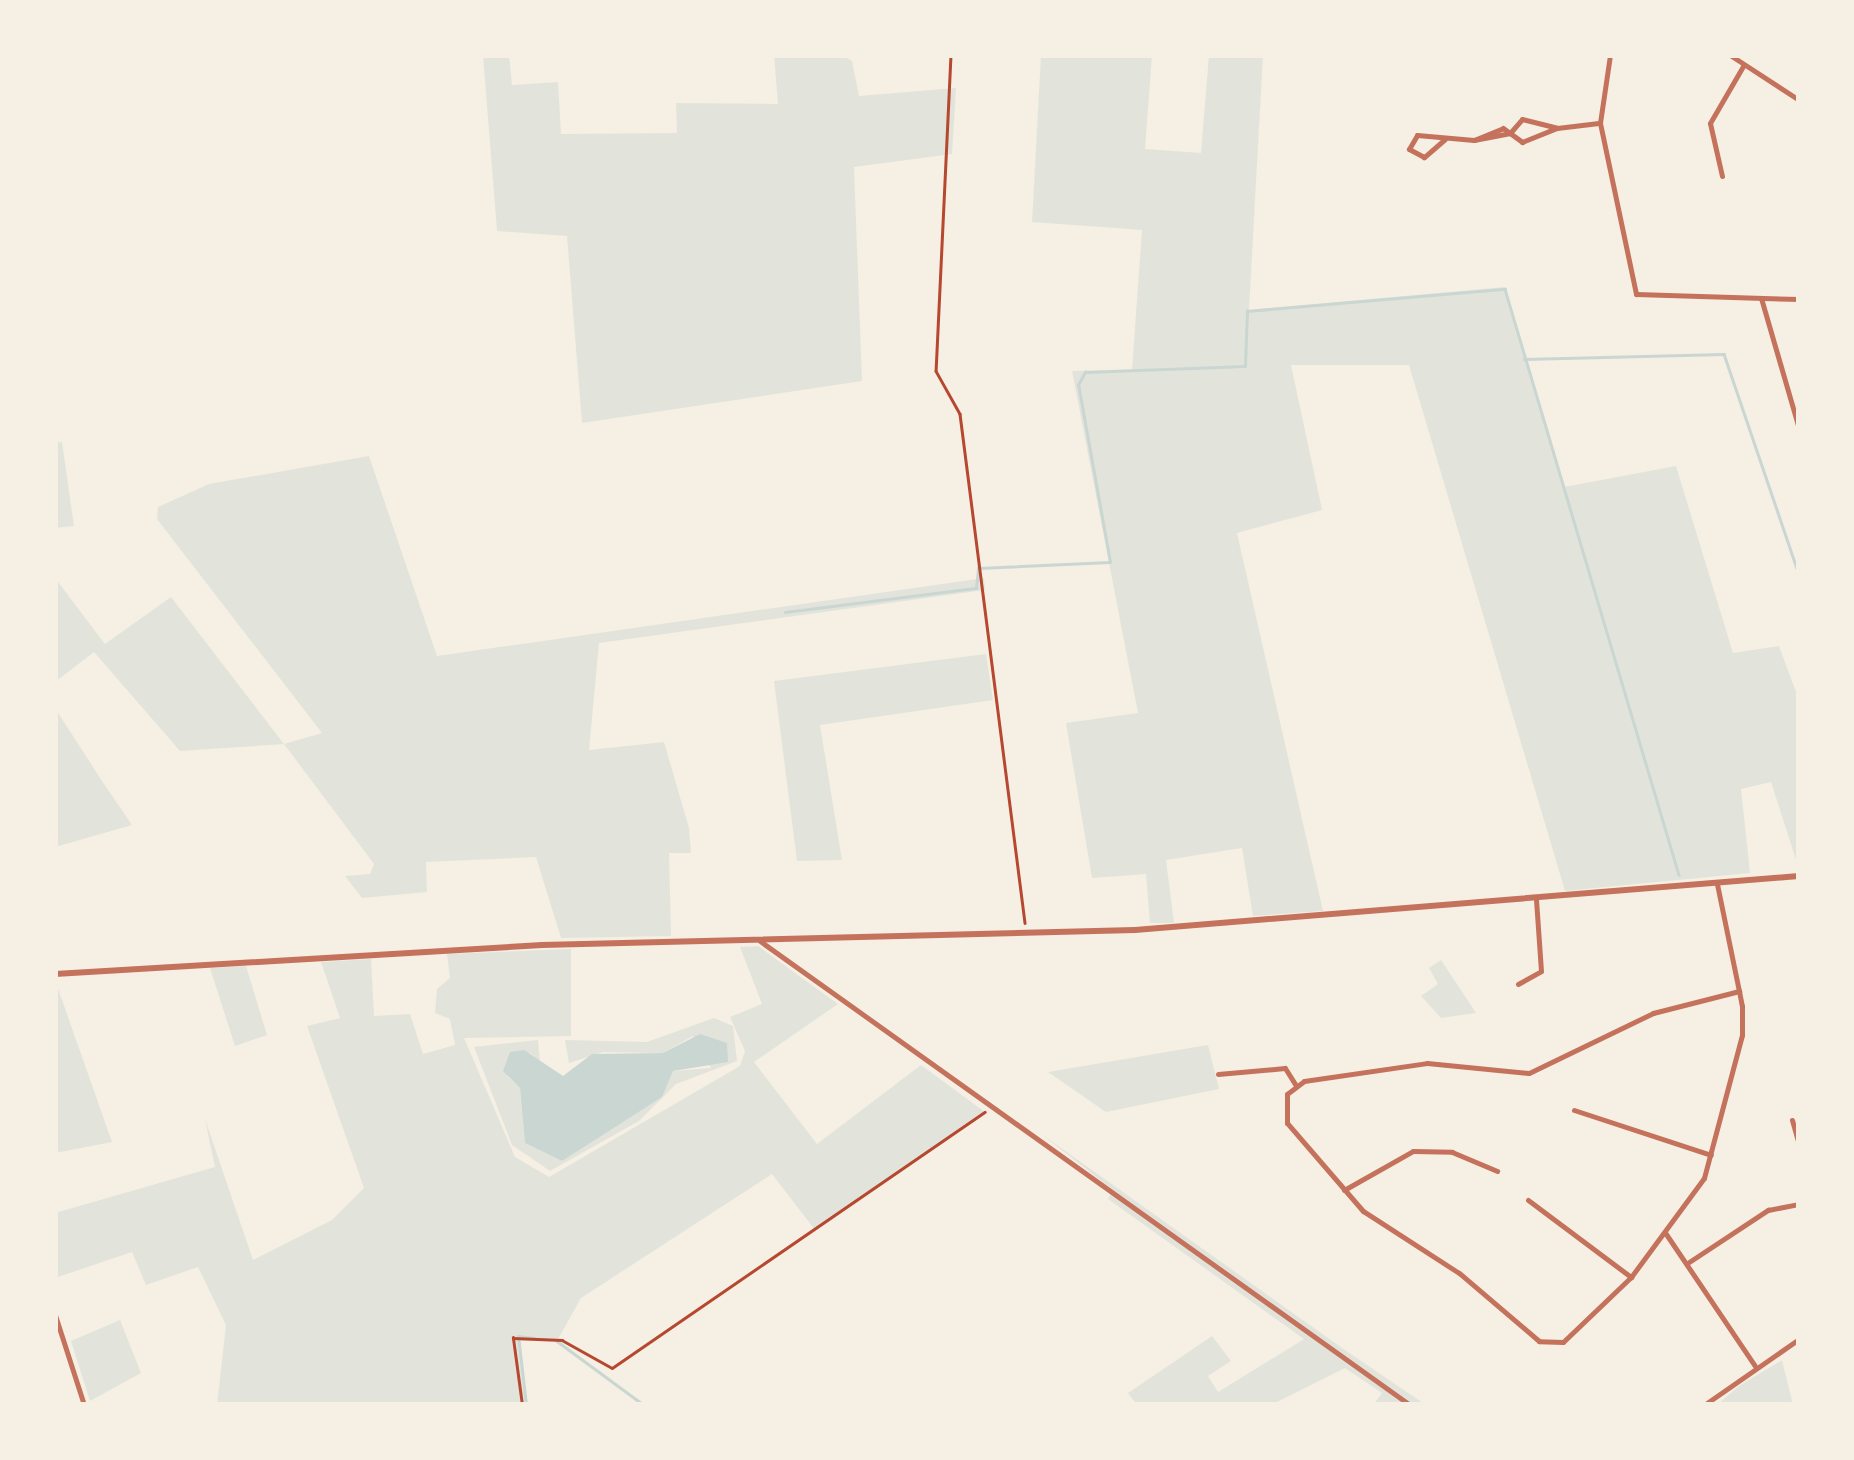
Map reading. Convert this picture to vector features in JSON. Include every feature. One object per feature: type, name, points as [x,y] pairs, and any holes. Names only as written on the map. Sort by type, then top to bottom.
[{"type":"street","points":[[1610,55],[1600,123],[1636,294],[1799,298]]},
{"type":"street","points":[[1730,55],[1799,100]]},
{"type":"street","points":[[1722,176],[1710,123],[1744,66]]},
{"type":"street","points":[[1445,140],[1421,158],[1409,148],[1417,135],[1474,140],[1514,131],[1522,119],[1558,128]]},
{"type":"street","points":[[1514,131],[1522,142],[1558,128],[1600,123]]},
{"type":"street","points":[[1760,298],[1799,429]]},
{"type":"street","points":[[55,974],[760,941],[1027,935],[1799,876]]},
{"type":"street","points":[[1218,1074],[1285,1068],[1294,1084],[1287,1123],[1344,1190],[1539,1342],[1569,1338],[1631,1278],[1666,1234],[1711,1154],[1742,1036],[1739,991],[1718,884]]},
{"type":"street","points":[[1518,984],[1541,971],[1536,899]]},
{"type":"street","points":[[760,941],[1410,1405]]},
{"type":"street","points":[[1294,1084],[1426,1062],[1529,1074],[1653,1012],[1739,991]]},
{"type":"street","points":[[1574,1110],[1711,1154]]},
{"type":"street","points":[[1792,1120],[1799,1145]]},
{"type":"street","points":[[1344,1190],[1413,1151],[1452,1152],[1496,1172]]},
{"type":"street","points":[[1528,1200],[1631,1278]]},
{"type":"street","points":[[1689,1262],[1768,1210],[1799,1204]]},
{"type":"street","points":[[1666,1234],[1689,1262],[1755,1366]]},
{"type":"street","points":[[55,1315],[84,1405]]},
{"type":"street","points":[[1704,1405],[1799,1339]]},
{"type":"path","points":[[951,55],[936,371],[960,414],[1027,935]]},
{"type":"path","points":[[522,1405],[513,1338],[562,1340],[612,1368],[990,1108]]},
{"type":"shaded area","points":[[483,55],[509,55],[512,85],[558,82],[561,134],[677,133],[676,103],[778,104],[774,55],[841,55],[852,61],[859,96],[956,88],[952,154],[854,167],[862,381],[582,423],[567,236],[497,231]]},
{"type":"shaded area","points":[[1041,55],[1152,55],[1145,149],[1201,153],[1209,55],[1263,55],[1249,310],[1505,287],[1564,487],[1676,466],[1733,653],[1779,646],[1799,700],[1799,869],[1771,782],[1741,789],[1750,873],[1565,891],[1409,365],[1291,365],[1322,510],[1237,533],[1323,911],[1253,916],[1242,848],[1166,860],[1174,923],[1150,923],[1146,874],[1092,878],[1066,723],[1138,713],[1072,371],[1132,370],[1142,230],[1032,222]]},
{"type":"shaded area","points":[[62,442],[74,526],[55,528],[55,443]]},
{"type":"shaded area","points":[[369,456],[437,656],[984,578],[985,590],[599,643],[589,750],[664,742],[689,828],[691,853],[669,853],[671,936],[561,938],[536,857],[426,862],[427,892],[362,898],[345,876],[370,874],[374,864],[284,744],[322,733],[157,519],[158,507],[209,484]]},
{"type":"shaded area","points":[[55,578],[105,644],[171,597],[284,744],[180,751],[94,652],[55,682]]},
{"type":"shaded area","points":[[986,654],[993,700],[820,725],[842,860],[797,861],[774,681]]},
{"type":"shaded area","points":[[55,708],[102,781],[132,825],[55,847]]},
{"type":"shaded area","points":[[758,946],[838,1004],[754,1062],[817,1144],[921,1065],[985,1112],[815,1230],[772,1174],[581,1298],[557,1341],[518,1337],[527,1405],[217,1405],[226,1325],[198,1267],[146,1285],[132,1252],[55,1278],[55,1213],[215,1167],[205,1119],[253,1260],[332,1220],[364,1188],[307,1026],[340,1018],[321,962],[371,959],[374,1016],[410,1014],[423,1054],[455,1045],[450,1019],[435,1013],[437,989],[450,978],[447,954],[571,949],[571,1036],[464,1038],[515,1157],[549,1177],[740,1066],[745,1051],[730,1017],[762,1004],[740,947]]},
{"type":"shaded area","points":[[1441,960],[1476,1013],[1441,1018],[1421,996],[1438,984],[1429,968]]},
{"type":"shaded area","points":[[246,966],[267,1035],[235,1046],[210,968]]},
{"type":"shaded area","points":[[55,980],[112,1142],[55,1153]]},
{"type":"shaded area","points":[[714,1018],[733,1026],[737,1061],[676,1084],[639,1121],[550,1171],[512,1145],[474,1047],[538,1040],[540,1063],[530,1053],[507,1076],[520,1088],[525,1143],[562,1161],[655,1100],[673,1071],[711,1068],[693,1036],[663,1053],[603,1052],[569,1063],[565,1040],[647,1042]]},
{"type":"shaded area","points":[[700,1034],[727,1043],[728,1062],[673,1071],[662,1097],[562,1161],[525,1143],[520,1088],[503,1071],[510,1052],[524,1050],[563,1076],[592,1054],[663,1053]]},
{"type":"shaded area","points":[[1208,1045],[1219,1089],[1106,1112],[1048,1072]]},
{"type":"shaded area","points":[[1040,1133],[1426,1405],[1373,1405],[1382,1393],[1345,1368],[1271,1405],[1137,1405],[1128,1393],[1212,1336],[1231,1361],[1208,1376],[1218,1392],[1304,1339],[1108,1199],[1113,1190]]},
{"type":"shaded area","points":[[120,1320],[141,1373],[90,1401],[71,1341]]},
{"type":"shaded area","points":[[1782,1360],[1793,1405],[1717,1405],[1739,1386]]},
{"type":"waterway","points":[[785,612],[976,588],[978,568],[1110,562],[1078,385],[1085,372],[1245,366],[1247,311],[1505,289],[1679,875]]},
{"type":"waterway","points":[[1524,359],[1724,354],[1799,574]]},
{"type":"waterway","points":[[526,1405],[518,1336],[534,1338]]},
{"type":"waterway","points":[[557,1341],[644,1405]]}]
